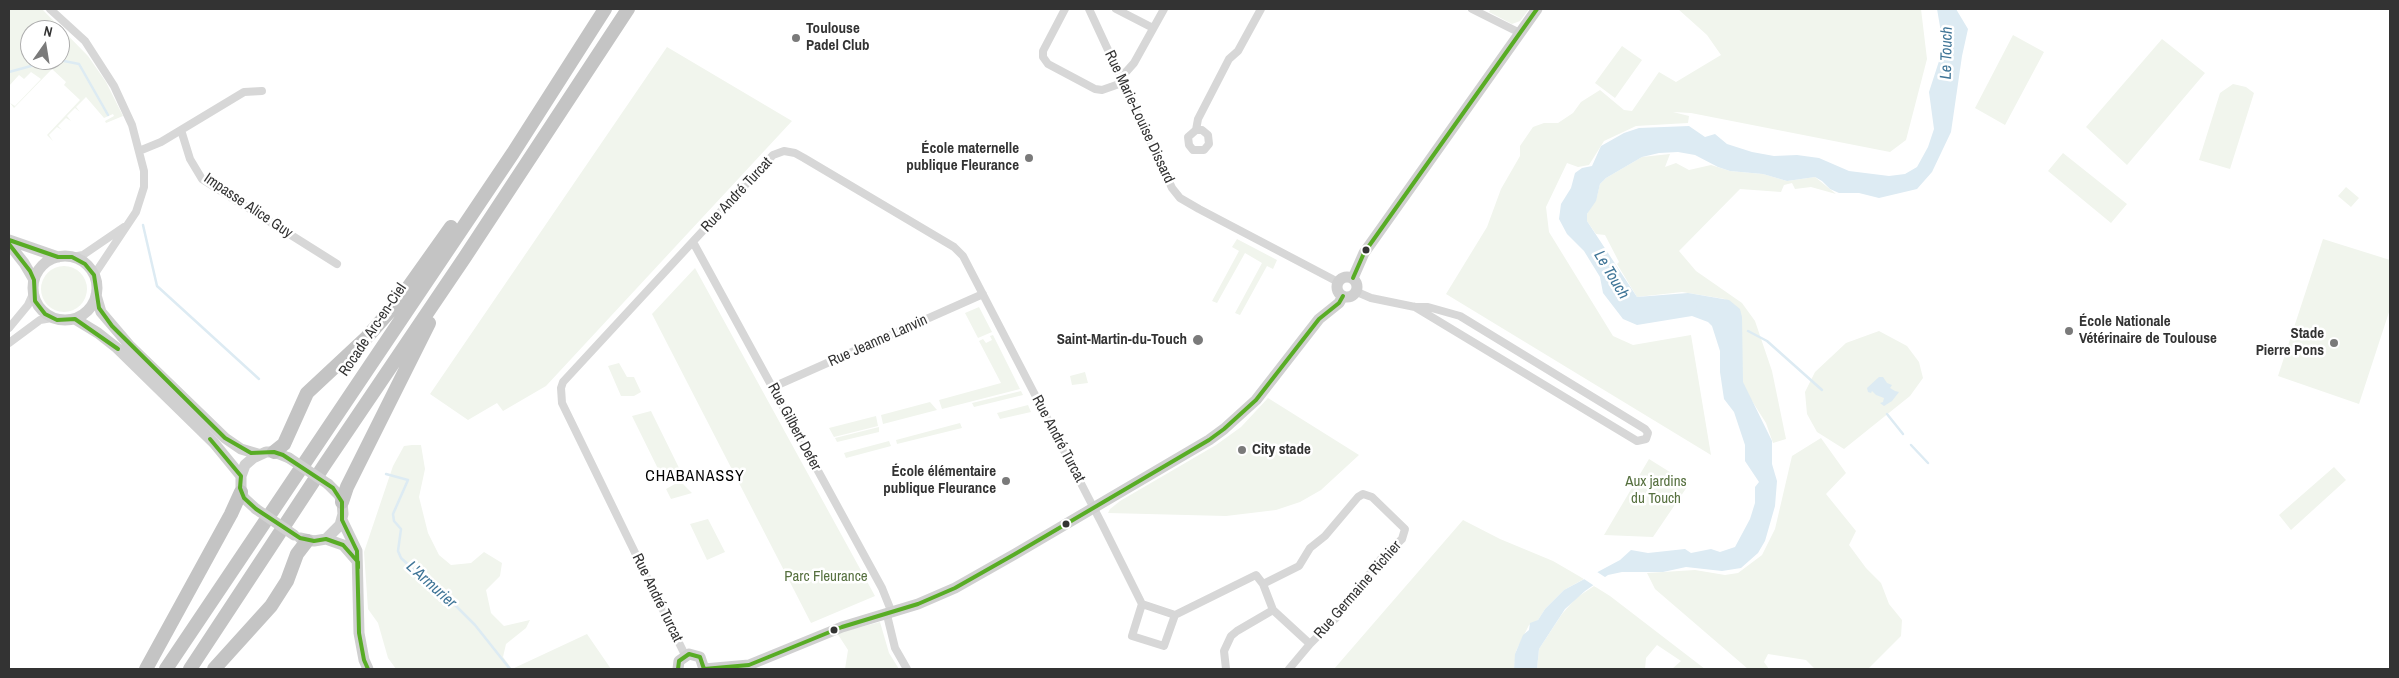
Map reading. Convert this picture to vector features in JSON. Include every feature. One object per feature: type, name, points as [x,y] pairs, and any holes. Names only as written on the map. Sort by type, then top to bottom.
[{"type":"highway","points":[[190,669],[628,9]]},
{"type":"highway","name":"Rocade Arc-en-Ciel","points":[[166,669],[520,140],[601,14]]},
{"type":"highway","points":[[274,452],[286,440],[307,393],[367,337],[397,303],[510,144],[520,140]]},
{"type":"highway","points":[[342,502],[347,487],[424,334],[464,267],[465,257]]},
{"type":"highway","points":[[146,669],[231,514],[241,492]]},
{"type":"highway","points":[[214,669],[276,598],[287,581],[297,554],[308,541]]},
{"type":"street","points":[[50,9],[85,41],[114,86],[127,114],[139,151],[144,187],[138,206],[94,275]]},
{"type":"street","points":[[1065,9],[1043,51],[1043,57],[1048,64],[1095,89],[1102,90],[1122,83]]},
{"type":"street","name":"Rue Marie-Louise Dissard","points":[[1089,9],[1164,176],[1180,198],[1338,282]]},
{"type":"street","points":[[1116,9],[1153,28]]},
{"type":"street","points":[[1118,74],[1126,72],[1134,63],[1164,9]]},
{"type":"street","points":[[1196,130],[1198,119],[1211,93],[1229,60],[1238,51],[1261,9]]},
{"type":"street","points":[[1472,9],[1520,33]]},
{"type":"street","points":[[1353,278],[1364,252],[1537,9]]},
{"type":"street","points":[[139,151],[161,142],[244,92],[262,91]]},
{"type":"street","name":"Impasse Alice Guy","points":[[181,130],[190,159],[202,179],[336,264]]},
{"type":"street","name":"Rue André Turcat","points":[[685,655],[560,395],[563,382],[773,155],[784,151],[795,153],[954,246],[963,256],[1142,604]]},
{"type":"street","points":[[9,240],[58,257],[72,257],[83,255],[125,226]]},
{"type":"street","name":"Rue Gilbert Defer","points":[[693,242],[882,588],[895,648],[907,669]]},
{"type":"street","points":[[9,244],[34,280]]},
{"type":"street","points":[[9,328],[28,305],[33,294],[34,280],[40,268],[58,257]]},
{"type":"street","points":[[72,257],[85,264],[94,275],[96,295],[101,312],[130,346],[226,438],[241,449],[258,454],[274,452],[290,458],[328,484],[339,495],[342,502],[342,520],[357,551],[361,645],[368,669]]},
{"type":"street","points":[[1344,277],[1353,278],[1358,284],[1357,292],[1351,297],[1343,296],[1338,290],[1338,282],[1344,277]]},
{"type":"street","points":[[1357,292],[1371,298],[1415,307],[1428,307],[1460,316],[1645,429],[1648,434],[1646,439],[1637,441],[1415,307]]},
{"type":"street","points":[[33,294],[40,308],[52,318]]},
{"type":"street","name":"Rue Jeanne Lanvin","points":[[773,387],[983,294]]},
{"type":"street","points":[[9,343],[40,320],[52,318],[74,319],[89,310],[96,295]]},
{"type":"street","points":[[678,669],[679,660],[685,655],[693,654],[700,657],[704,669],[749,665],[826,632],[889,614],[955,588],[1208,440],[1238,418],[1256,400],[1319,319],[1339,303],[1343,296]]},
{"type":"street","points":[[74,319],[98,333],[117,348],[214,443],[241,476]]},
{"type":"street","points":[[1519,370],[1528,357]]},
{"type":"street","points":[[258,454],[245,466],[241,476],[241,492],[244,498],[256,509],[294,535],[308,541],[326,539],[343,545],[358,562]]},
{"type":"street","name":"Rue Germaine Richier","points":[[1363,494],[1372,497],[1403,525],[1405,529],[1402,539],[1382,559],[1338,616],[1310,644],[1273,610],[1263,584],[1299,566],[1310,548],[1325,536],[1358,497],[1363,494]]},
{"type":"street","points":[[326,539],[336,530],[342,520]]},
{"type":"street","points":[[1175,615],[1142,604],[1132,636],[1164,646],[1175,615],[1252,575],[1259,576],[1263,584]]},
{"type":"street","points":[[1226,669],[1224,652],[1231,636],[1273,610]]},
{"type":"street","points":[[1289,669],[1310,644]]},
{"type":"street","points":[[361,645],[374,669]]},
{"type":"green space","points":[[9,9],[42,9],[53,20],[20,20],[20,70],[51,70],[14,108],[10,103],[15,106],[41,79],[31,72],[24,79],[19,75],[9,86]]},
{"type":"green space","points":[[1491,9],[1529,9],[1520,21],[1512,24],[1489,12]]},
{"type":"green space","points":[[1678,9],[1921,9],[1927,59],[1906,140],[1890,152],[1691,113],[1673,112],[1689,116],[1688,123],[1636,126],[1604,141],[1589,165],[1578,167],[1567,163],[1546,207],[1549,232],[1613,336],[1633,345],[1691,335],[1711,455],[1446,294],[1487,227],[1501,189],[1520,156],[1520,146],[1533,127],[1544,123],[1558,123],[1573,113],[1581,102],[1600,90],[1624,110],[1632,111],[1659,72],[1676,82],[1721,55],[1707,35]]},
{"type":"green space","points":[[2013,35],[2044,52],[2005,125],[1975,108]]},
{"type":"green space","points":[[70,38],[88,56],[106,82],[123,116],[106,123],[105,121],[114,116],[113,114],[104,118],[86,97],[76,107],[80,112],[75,108],[67,116],[71,121],[66,118],[58,126],[62,130],[57,127],[49,135],[53,141],[47,135],[80,100],[64,85],[66,82],[53,70],[70,70]]},
{"type":"green space","points":[[2162,39],[2205,73],[2127,165],[2086,127]]},
{"type":"green space","points":[[1622,46],[1642,60],[1615,98],[1595,83]]},
{"type":"green space","points":[[667,47],[792,121],[546,386],[503,411],[497,403],[468,420],[430,394]]},
{"type":"green space","points":[[2233,84],[2246,87],[2254,93],[2230,169],[2199,160],[2220,93]]},
{"type":"green space","points":[[2063,153],[2127,204],[2111,223],[2048,171]]},
{"type":"green space","points":[[1670,154],[1665,167],[1676,163],[1689,170],[1711,165],[1730,171],[1763,174],[1787,181],[1815,177],[1836,194],[1811,187],[1795,189],[1792,183],[1784,185],[1781,192],[1740,189],[1679,251],[1696,271],[1742,303],[1755,321],[1772,371],[1786,439],[1773,443],[1766,423],[1745,390],[1742,379],[1741,345],[1725,299],[1682,292],[1637,297],[1617,264],[1619,262],[1605,235],[1596,234],[1587,221],[1587,214],[1597,196],[1600,184],[1606,178],[1642,157]]},
{"type":"green space","points":[[2346,187],[2359,198],[2351,207],[2338,196]]},
{"type":"green space","points":[[1237,239],[1277,260],[1273,269],[1267,266],[1240,315],[1235,313],[1262,263],[1245,253],[1217,303],[1212,301],[1239,251],[1232,247]]},
{"type":"green space","name":"Stade Pierre Pons","points":[[2323,239],[2390,260],[2390,309],[2359,404],[2278,376]]},
{"type":"green space","points":[[64,266],[77,270],[83,276],[87,289],[83,302],[77,308],[64,312],[51,308],[45,302],[41,289],[45,276],[51,270]]},
{"type":"green space","name":"Parc Fleurance","points":[[695,268],[875,596],[811,623],[652,314]]},
{"type":"green space","points":[[979,307],[992,332],[978,338],[965,313]]},
{"type":"green space","points":[[1879,331],[1907,346],[1919,362],[1923,378],[1910,396],[1844,449],[1817,432],[1807,414],[1805,392],[1815,372],[1846,343]]},
{"type":"green space","points":[[993,335],[1020,389],[942,409],[939,400],[1001,383],[979,341],[983,339],[986,343],[992,340],[990,336]]},
{"type":"green space","points":[[619,363],[627,377],[634,377],[641,392],[634,396],[621,396],[608,366]]},
{"type":"green space","points":[[1085,372],[1088,383],[1072,385],[1070,376]]},
{"type":"green space","points":[[1021,391],[1023,395],[974,407],[972,403]]},
{"type":"green space","points":[[1268,398],[1359,455],[1321,490],[1300,502],[1276,510],[1226,516],[1108,513],[1120,501],[1216,445],[1241,427]]},
{"type":"green space","points":[[930,402],[937,410],[883,424],[881,415]]},
{"type":"green space","points":[[1028,405],[1031,412],[1000,419],[997,413]]},
{"type":"green space","points":[[651,411],[682,474],[664,481],[632,416]]},
{"type":"green space","points":[[876,416],[878,426],[834,437],[829,428]]},
{"type":"green space","points":[[960,423],[962,428],[897,444],[896,440]]},
{"type":"green space","points":[[879,427],[879,432],[837,442],[835,438]]},
{"type":"green space","points":[[1821,438],[1846,473],[1826,494],[1856,531],[1849,545],[1866,568],[1881,583],[1889,604],[1902,620],[1901,636],[1868,669],[1815,669],[1806,660],[1768,654],[1764,662],[1769,669],[1748,669],[1655,589],[1647,573],[1695,570],[1725,575],[1738,573],[1762,555],[1775,529],[1792,456]]},
{"type":"green space","points":[[889,441],[891,446],[846,458],[844,453]]},
{"type":"green space","points":[[421,445],[425,469],[419,497],[428,533],[439,555],[451,565],[471,563],[484,552],[502,563],[500,576],[486,590],[491,613],[504,626],[530,620],[526,628],[506,644],[503,657],[512,669],[396,669],[388,658],[378,623],[368,609],[364,552],[393,466],[404,446]]},
{"type":"green space","name":"Aux jardins du Touch","points":[[1649,459],[1689,484],[1653,537],[1604,535]]},
{"type":"green space","points":[[2334,467],[2346,480],[2291,530],[2279,515]]},
{"type":"green space","points":[[675,484],[683,484],[692,493],[671,499],[666,489]]},
{"type":"green space","points":[[708,519],[725,552],[707,560],[690,524]]},
{"type":"green space","points":[[1463,520],[1500,539],[1553,561],[1584,579],[1564,590],[1545,609],[1538,620],[1529,625],[1516,651],[1514,669],[1334,669]]},
{"type":"green space","points":[[1594,586],[1610,596],[1705,669],[1672,669],[1681,661],[1657,645],[1646,658],[1645,669],[1537,669],[1539,649],[1562,614],[1576,598]]},
{"type":"green space","points":[[880,622],[889,653],[899,669],[845,669],[848,650],[837,633]]},
{"type":"green space","points":[[587,634],[611,669],[512,669]]},
{"type":"water","points":[[1937,9],[1956,9],[1968,29],[1962,56],[1951,132],[1932,172],[1917,189],[1879,198],[1859,193],[1839,193],[1830,189],[1815,177],[1787,181],[1763,174],[1730,171],[1695,155],[1678,152],[1659,153],[1642,157],[1606,178],[1600,184],[1596,201],[1587,214],[1587,221],[1637,297],[1688,293],[1729,300],[1740,309],[1742,317],[1743,382],[1772,441],[1772,464],[1777,481],[1775,506],[1765,541],[1758,553],[1741,568],[1722,571],[1686,567],[1663,572],[1622,572],[1608,575],[1585,591],[1565,609],[1539,649],[1537,669],[1514,669],[1515,654],[1523,635],[1529,630],[1530,623],[1538,620],[1545,609],[1564,590],[1620,560],[1631,550],[1648,553],[1685,549],[1691,553],[1711,549],[1720,552],[1735,547],[1750,519],[1755,503],[1755,487],[1759,482],[1745,461],[1745,445],[1734,412],[1724,399],[1720,372],[1720,351],[1712,326],[1708,322],[1692,316],[1637,325],[1623,319],[1603,293],[1600,277],[1584,251],[1567,234],[1559,219],[1561,204],[1571,188],[1575,173],[1582,168],[1592,166],[1601,146],[1624,133],[1639,128],[1689,126],[1705,137],[1715,134],[1727,144],[1752,152],[1774,156],[1797,155],[1819,158],[1849,171],[1889,176],[1905,174],[1917,167],[1928,147],[1934,129],[1929,92],[1940,58],[1942,38]],"holes":[[[1654,301],[1668,302],[1671,305],[1669,309],[1660,313],[1651,313],[1645,305]]]},
{"type":"water","points":[[1879,377],[1883,377],[1887,383],[1892,385],[1890,388],[1899,392],[1892,401],[1884,406],[1880,403],[1883,402],[1884,398],[1872,391],[1871,393],[1868,392],[1867,388]]},
{"type":"pier","points":[[1594,570],[1608,579],[1596,587],[1581,577]]},
{"type":"waterway","name":"L'Armurier","points":[[70,62],[79,64],[108,115]]},
{"type":"waterway","name":"L'Armurier","points":[[9,72],[20,69]]},
{"type":"waterway","name":"L'Armurier","points":[[143,225],[157,286],[259,379]]},
{"type":"waterway","name":"Le Touch","points":[[1628,302],[1631,307],[1689,307]]},
{"type":"waterway","points":[[1748,331],[1767,341],[1822,390]]},
{"type":"waterway","points":[[1887,414],[1903,434]]},
{"type":"waterway","points":[[1911,445],[1928,463]]},
{"type":"waterway","name":"L'Armurier","points":[[386,474],[408,480],[393,514],[394,521],[401,529],[398,551],[401,558],[428,583],[444,594],[475,625],[510,669]]},
{"type":"transit line","points":[[1353,278],[1364,253],[1537,9]]},
{"type":"transit line","points":[[9,240],[58,257],[72,257],[85,264],[94,275],[99,308],[112,326],[225,438],[251,453],[274,452],[283,455],[333,488],[342,502],[342,520],[357,551],[359,633],[364,660],[368,669]]},
{"type":"transit line","points":[[9,244],[30,271],[34,280],[35,301],[45,314],[57,320],[75,319],[118,349]]},
{"type":"transit line","points":[[704,669],[749,665],[842,627],[918,604],[955,588],[1015,554],[1209,440],[1224,429],[1256,400],[1319,319],[1339,303],[1343,296]]},
{"type":"transit line","points":[[210,439],[241,476],[240,488],[244,498],[256,509],[300,538],[314,541],[326,539],[343,545],[358,562],[358,568]]},
{"type":"transit line","points":[[678,669],[679,661],[689,654],[700,657],[704,669]]},
{"type":"place","name":"Toulouse Padel Club","points":[[796,38]]},
{"type":"place","name":"École maternelle publique Fleurance","points":[[1029,158]]},
{"type":"place","name":"École Nationale Vétérinaire de Toulouse","points":[[2069,331]]},
{"type":"place","name":"Saint-Martin-du-Touch","points":[[1198,340]]},
{"type":"place","name":"Stade Pierre Pons","points":[[2334,343]]},
{"type":"place","name":"City stade","points":[[1242,450]]},
{"type":"place","name":"École élémentaire publique Fleurance","points":[[1006,481]]},
{"type":"district","name":"CHABANASSY","points":[[695,477]]}]
